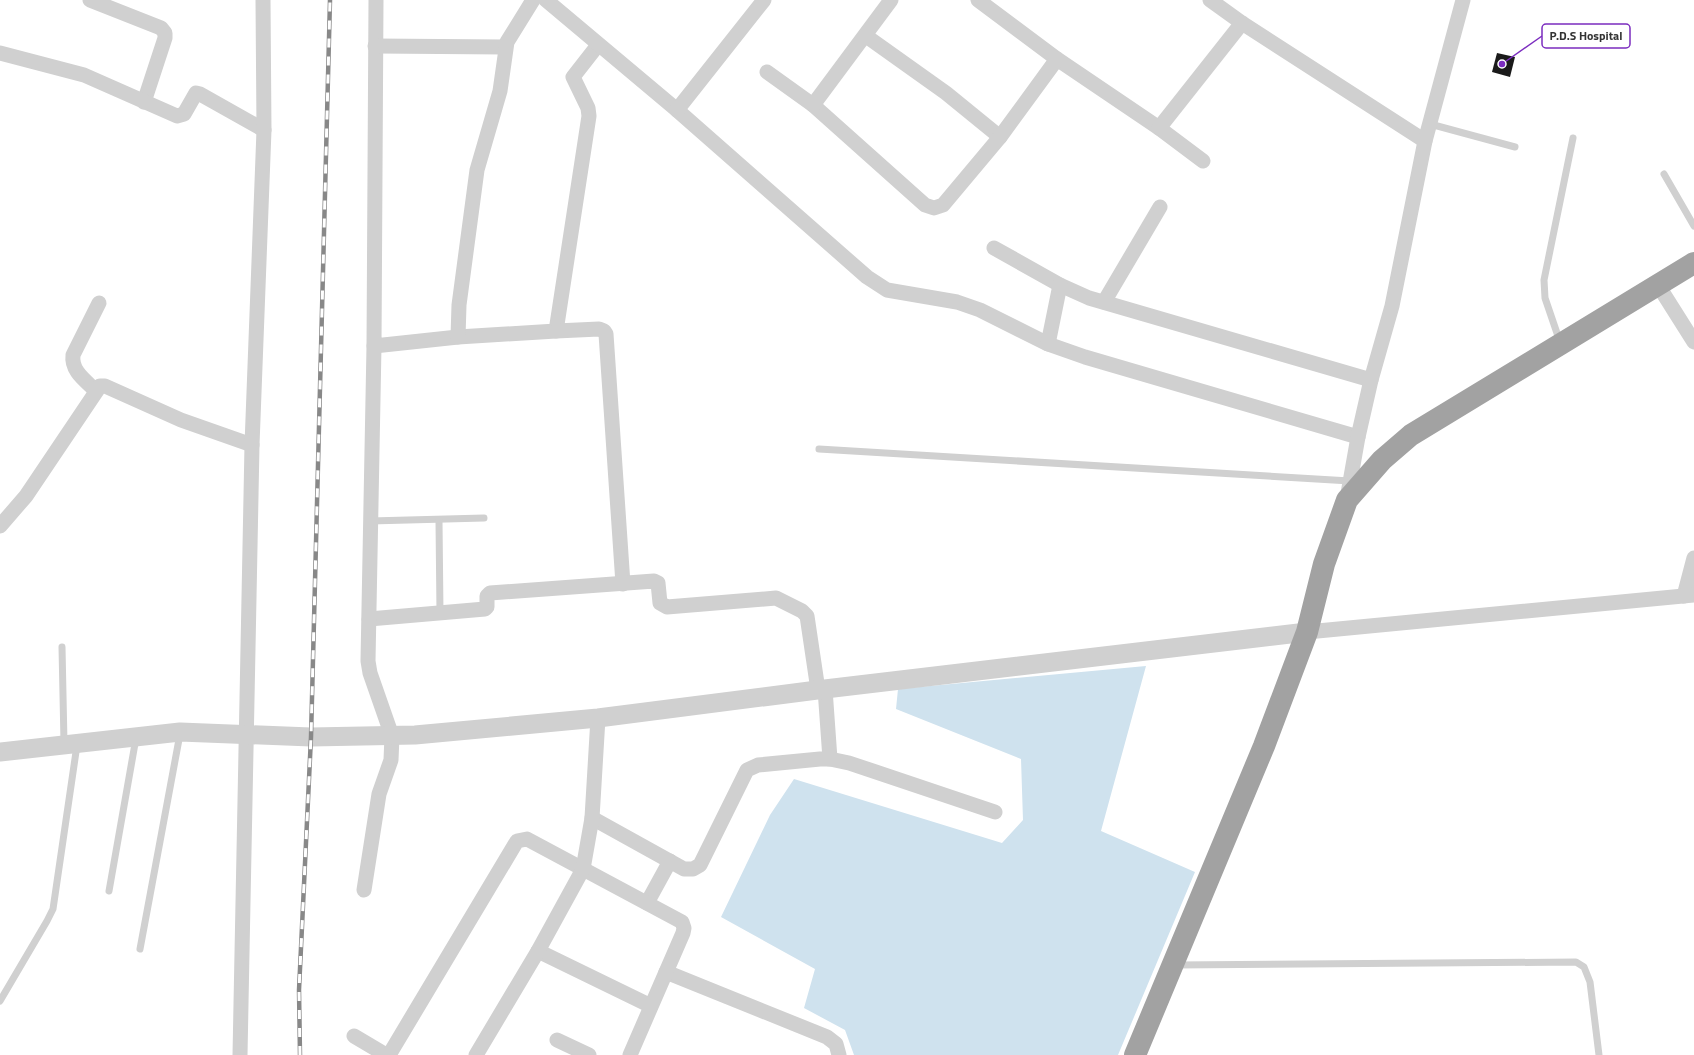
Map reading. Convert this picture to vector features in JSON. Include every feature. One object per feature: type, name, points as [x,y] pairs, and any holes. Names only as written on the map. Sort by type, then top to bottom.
[{"type":"highway","points":[[1135,1055],[1264,746],[1307,632],[1324,564],[1349,490],[1411,435],[1694,263]]},
{"type":"street","points":[[90,0],[161,28],[165,33],[165,38],[144,102]]},
{"type":"street","points":[[240,1055],[252,445],[264,130],[263,0]]},
{"type":"street","points":[[364,890],[379,794],[391,760],[392,736],[370,673],[368,661],[374,346],[376,0]]},
{"type":"street","points":[[458,337],[459,305],[473,192],[479,163],[500,91],[505,47],[511,33],[533,0]]},
{"type":"street","points":[[546,0],[677,110],[867,277],[887,290],[957,302],[980,310],[1048,344],[1085,357],[1358,437]]},
{"type":"street","points":[[677,110],[764,0]]},
{"type":"street","points":[[813,105],[892,0]]},
{"type":"street","points":[[978,0],[1058,59],[1159,128],[1202,161]]},
{"type":"street","points":[[1210,0],[1242,23],[1425,141]]},
{"type":"street","points":[[1349,490],[1358,437],[1371,380],[1392,306],[1425,141],[1463,0]]},
{"type":"street","points":[[1159,128],[1242,23]]},
{"type":"street","points":[[866,36],[946,93],[1000,138]]},
{"type":"street","points":[[556,331],[589,116],[588,108],[573,77],[598,45]]},
{"type":"street","points":[[375,46],[505,47]]},
{"type":"street","points":[[1,56],[84,75],[177,116],[184,114],[193,95],[196,93],[200,94],[264,130]]},
{"type":"street","points":[[767,72],[813,105],[925,205],[934,208],[943,206],[1000,138],[1058,59]]},
{"type":"street","points":[[1104,302],[1160,207]]},
{"type":"street","points":[[994,248],[1060,285],[1104,302],[1371,380]]},
{"type":"street","points":[[1048,344],[1060,285]]},
{"type":"street","points":[[1658,285],[1694,342]]},
{"type":"street","points":[[96,391],[74,369],[72,363],[73,355],[99,303]]},
{"type":"street","points":[[374,346],[458,337],[556,331],[599,329],[606,334],[623,584]]},
{"type":"street","points":[[0,526],[26,496],[100,386],[105,386],[180,420],[252,445]]},
{"type":"street","points":[[0,752],[136,735],[180,732],[311,737],[392,736],[598,718],[822,689],[1307,632],[1689,595],[1694,558]]},
{"type":"street","points":[[369,619],[485,609],[487,607],[487,596],[490,593],[654,581],[658,583],[660,603],[667,607],[769,598],[780,599],[802,611],[807,616],[822,689],[830,759]]},
{"type":"street","points":[[476,1055],[538,951],[584,869],[592,818],[598,718]]},
{"type":"street","points":[[592,818],[684,869],[693,869],[700,865],[747,770],[752,766],[830,759],[848,763],[995,812]]},
{"type":"street","points":[[354,1036],[388,1055],[517,841],[527,839],[682,922],[684,928],[630,1055]]},
{"type":"street","points":[[647,903],[670,861]]},
{"type":"street","points":[[538,951],[651,1006]]},
{"type":"street","points":[[666,972],[827,1037],[836,1044],[839,1055]]},
{"type":"street","points":[[557,1040],[589,1055]]},
{"type":"lane","points":[[1430,124],[1515,147]]},
{"type":"lane","points":[[1560,344],[1545,298],[1544,280],[1573,138]]},
{"type":"lane","points":[[1664,174],[1694,226]]},
{"type":"lane","points":[[820,449],[1349,490]]},
{"type":"lane","points":[[370,521],[484,518]]},
{"type":"lane","points":[[439,520],[440,613]]},
{"type":"lane","points":[[0,1001],[53,909],[71,743],[62,647]]},
{"type":"lane","points":[[140,949],[180,732]]},
{"type":"lane","points":[[109,891],[136,735]]},
{"type":"lane","points":[[1172,965],[1576,962],[1584,967],[1590,982],[1599,1055]]},
{"type":"water","points":[[1146,666],[1101,831],[1195,872],[1118,1055],[854,1055],[845,1030],[804,1008],[815,969],[721,917],[770,815],[794,779],[1002,843],[1023,820],[1021,759],[896,709],[898,689]]},
{"type":"building","points":[[1497,53],[1515,57],[1510,77],[1492,72]]},
{"type":"railway","points":[[300,1055],[299,990],[311,737],[330,0]]},
{"type":"place","name":"P.D.S Hospital","points":[[1502,64]]}]
